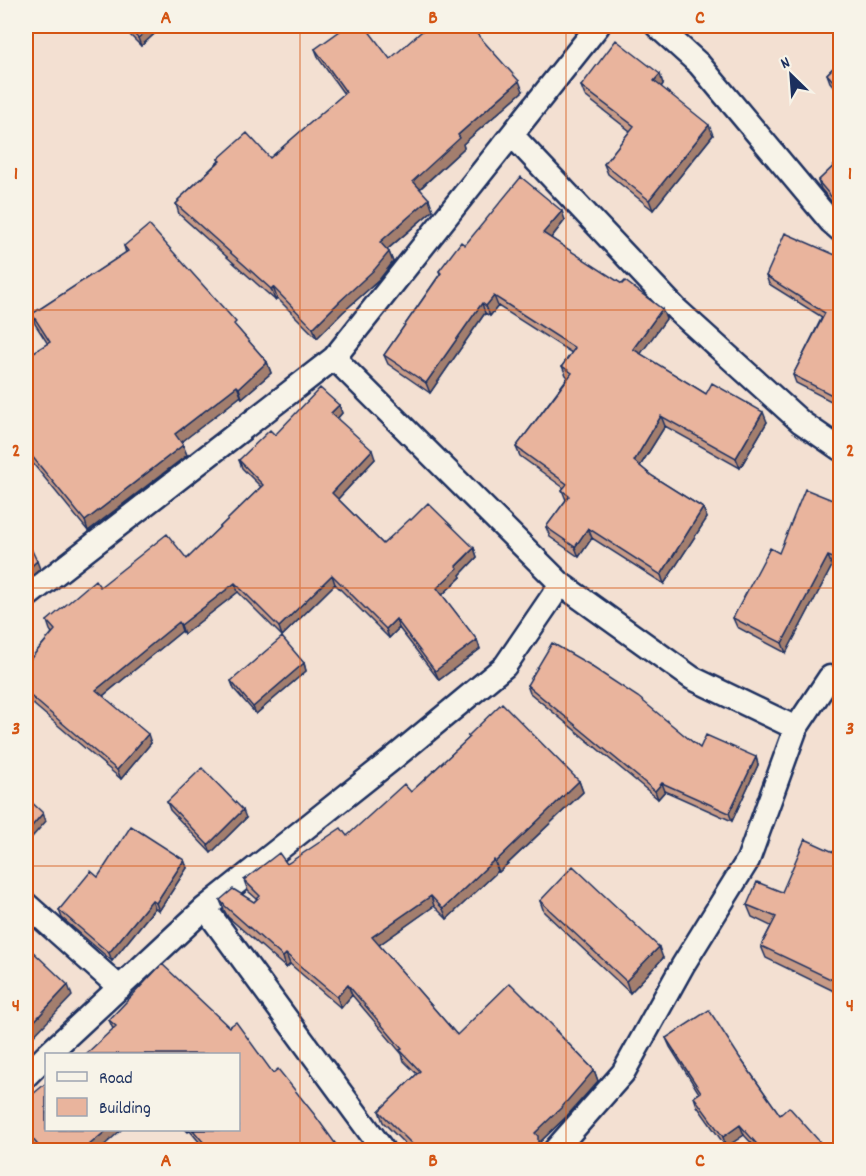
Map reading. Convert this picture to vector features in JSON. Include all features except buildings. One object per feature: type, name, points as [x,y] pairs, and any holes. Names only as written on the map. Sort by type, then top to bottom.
[{"type":"street","points":[[26,597],[334,358],[598,26]]},
{"type":"street","points":[[657,26],[699,64],[840,230]]},
{"type":"street","points":[[512,135],[676,309],[801,422],[840,449]]},
{"type":"street","points":[[334,358],[561,584],[692,678],[796,728]]},
{"type":"street","points":[[49,1053],[206,908],[505,666],[561,584]]},
{"type":"street","points":[[555,1150],[623,1073],[683,965],[748,860],[796,728],[837,672]]},
{"type":"street","points":[[26,904],[120,988]]},
{"type":"street","points":[[206,908],[383,1150]]},
{"type":"street","points":[[26,1076],[45,1057]]}]
